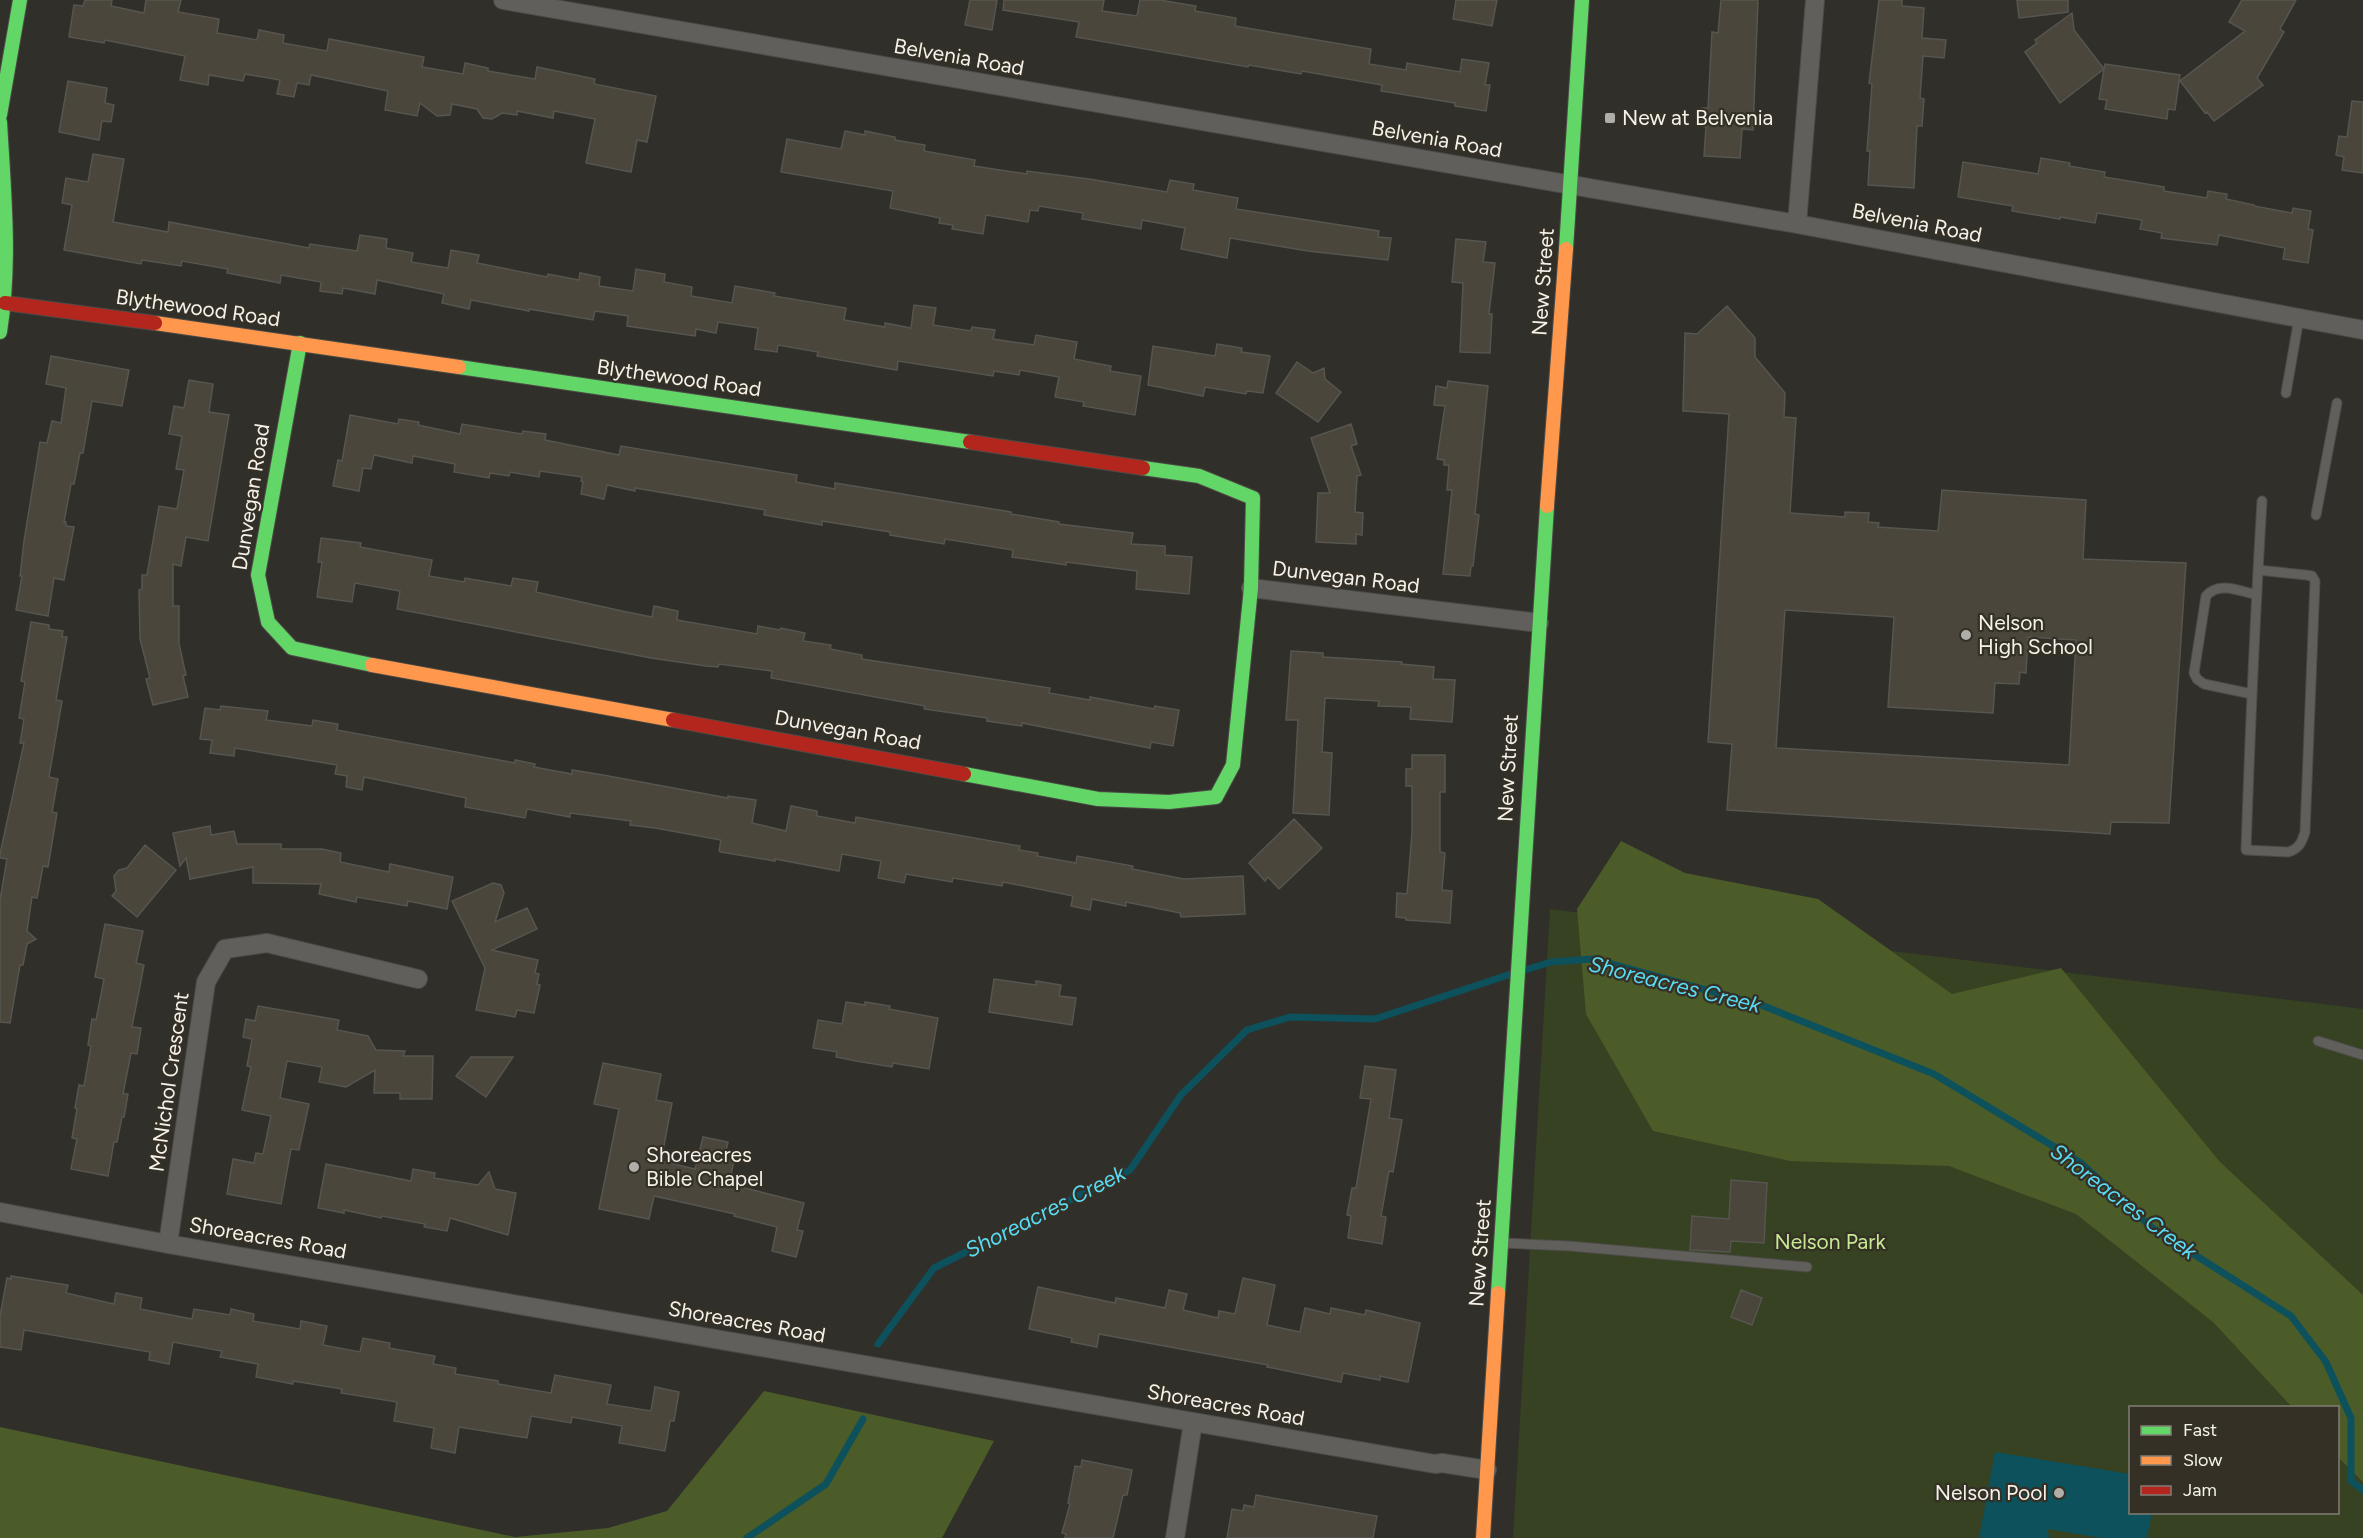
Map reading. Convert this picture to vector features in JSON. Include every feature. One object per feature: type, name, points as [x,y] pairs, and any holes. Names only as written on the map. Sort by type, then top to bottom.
[{"type":"street","points":[[0,115],[20,0]]},
{"type":"street","name":"Belvenia Road","points":[[503,0],[1797,224],[2363,330]]},
{"type":"street","name":"New Street","points":[[1483,1538],[1539,623],[1571,186],[1582,0]]},
{"type":"street","points":[[1797,224],[1815,0]]},
{"type":"street","points":[[0,122],[6,264],[5,303],[0,332]]},
{"type":"street","name":"Blythewood Road","points":[[5,303],[300,343],[1199,476],[1253,498],[1251,588]]},
{"type":"street","name":"Dunvegan Road","points":[[300,343],[258,575],[268,622],[292,648],[1098,799],[1169,802],[1216,797],[1233,765],[1251,588],[1539,623]]},
{"type":"street","name":"McNichol Crescent","points":[[168,1244],[206,982],[225,949],[267,943],[418,979]]},
{"type":"street","name":"Shoreacres Road","points":[[0,1212],[168,1244],[1435,1464],[1487,1470]]},
{"type":"street","points":[[1175,1538],[1193,1422]]},
{"type":"lane","points":[[2286,393],[2299,318]]},
{"type":"lane","points":[[2316,515],[2337,403]]},
{"type":"lane","points":[[2258,570],[2306,574],[2312,576],[2315,581],[2305,832],[2302,842],[2295,850],[2288,852],[2246,849],[2252,694],[2258,570],[2262,501]]},
{"type":"lane","points":[[2252,694],[2204,684],[2197,679],[2194,673],[2206,596],[2218,586],[2257,595]]},
{"type":"lane","points":[[2318,1041],[2363,1055]]},
{"type":"lane","points":[[1502,1243],[1569,1246],[1807,1267]]},
{"type":"green space","points":[[1621,841],[1685,873],[1818,899],[1952,994],[2061,968],[2220,1162],[2363,1295],[2363,1482],[2339,1458],[2339,1406],[2291,1406],[2213,1322],[2076,1214],[1949,1166],[1790,1161],[1653,1131],[1586,1014],[1577,909]]},
{"type":"green space","name":"Nelson Park","points":[[1550,909],[2363,1009],[2363,1538],[1513,1538]]},
{"type":"green space","points":[[764,1391],[994,1441],[942,1538],[0,1538],[0,1427],[515,1537],[608,1528],[667,1511]]},
{"type":"water","name":"Nelson Pool","points":[[1995,1452],[2129,1474],[2129,1514],[2152,1514],[2147,1538],[2101,1538],[2048,1529],[2049,1538],[1979,1538]]},
{"type":"building","points":[[85,0],[112,0],[111,6],[144,13],[146,0],[181,0],[178,12],[219,19],[217,33],[257,40],[259,30],[284,35],[283,43],[327,51],[329,39],[424,57],[422,67],[463,74],[465,63],[488,68],[488,71],[535,79],[537,67],[595,79],[594,84],[656,96],[647,142],[637,140],[631,172],[586,163],[595,119],[554,111],[553,118],[517,111],[517,115],[502,113],[492,119],[483,118],[477,109],[452,104],[450,115],[437,116],[420,103],[417,116],[385,110],[388,91],[311,75],[309,85],[297,83],[294,97],[277,94],[280,80],[245,74],[243,81],[209,75],[208,85],[180,80],[185,56],[105,40],[104,43],[69,37],[74,5],[83,6]]},
{"type":"building","points":[[970,0],[997,0],[992,30],[965,25]]},
{"type":"building","points":[[1004,0],[1104,0],[1102,11],[1137,16],[1140,0],[1160,0],[1196,6],[1195,11],[1236,18],[1235,26],[1371,49],[1369,64],[1406,70],[1407,63],[1460,72],[1462,59],[1489,63],[1485,85],[1490,85],[1486,111],[1455,106],[1455,103],[1381,91],[1382,85],[1302,71],[1301,74],[1249,65],[1248,67],[1076,37],[1079,22],[1003,10]]},
{"type":"building","points":[[1456,0],[1497,0],[1492,26],[1453,19]]},
{"type":"building","points":[[1721,0],[1758,0],[1753,130],[1742,129],[1740,158],[1704,156],[1706,127],[1700,126],[1702,108],[1708,108],[1712,32],[1718,33]]},
{"type":"building","points":[[1879,0],[1902,0],[1902,6],[1924,8],[1922,38],[1946,40],[1944,58],[1923,56],[1920,98],[1924,99],[1922,126],[1917,126],[1914,188],[1868,185],[1870,151],[1867,151],[1872,84],[1869,83]]},
{"type":"building","points":[[2017,0],[2068,0],[2068,12],[2019,18]]},
{"type":"building","points":[[2242,0],[2296,0],[2280,29],[2284,32],[2257,78],[2263,85],[2214,121],[2180,81],[2245,31],[2229,22]]},
{"type":"building","points":[[2072,13],[2074,30],[2104,69],[2060,103],[2025,52],[2037,43],[2035,40]]},
{"type":"building","points":[[2105,64],[2180,75],[2175,110],[2168,109],[2167,119],[2105,109],[2107,100],[2099,99]]},
{"type":"building","points":[[68,81],[107,88],[105,103],[114,105],[111,122],[102,121],[99,140],[59,132]]},
{"type":"building","points":[[2352,101],[2363,102],[2363,173],[2342,170],[2344,157],[2336,155],[2339,136],[2347,137]]},
{"type":"building","points":[[845,131],[865,135],[865,131],[895,137],[895,140],[925,145],[924,151],[975,160],[974,166],[1027,174],[1027,171],[1089,179],[1167,192],[1170,180],[1194,184],[1193,190],[1238,198],[1236,209],[1379,231],[1378,237],[1391,238],[1388,260],[1308,251],[1230,238],[1227,258],[1181,249],[1185,228],[1142,220],[1141,229],[1082,219],[1083,213],[1039,206],[1038,211],[1030,210],[1028,222],[986,215],[983,234],[952,229],[953,225],[939,223],[940,218],[890,208],[893,191],[781,172],[787,139],[841,149]]},
{"type":"building","points":[[93,154],[124,159],[113,222],[168,232],[169,222],[309,248],[310,244],[357,251],[360,235],[387,239],[386,248],[413,253],[411,262],[448,268],[451,250],[479,255],[477,263],[547,277],[548,274],[579,280],[580,273],[600,277],[599,286],[633,291],[636,269],[665,274],[664,282],[692,287],[691,296],[732,303],[735,286],[775,293],[774,296],[846,308],[844,320],[885,327],[885,323],[911,328],[914,305],[936,308],[933,325],[971,331],[972,327],[995,330],[993,339],[1034,345],[1036,335],[1077,342],[1074,359],[1111,366],[1110,371],[1141,376],[1135,415],[1083,406],[1084,402],[1055,397],[1059,377],[1020,370],[1019,375],[994,371],[993,376],[898,361],[897,370],[817,356],[818,352],[778,345],[777,352],[755,349],[758,328],[718,322],[716,333],[696,329],[695,336],[627,326],[628,316],[595,311],[593,320],[471,300],[469,309],[442,303],[444,294],[377,280],[375,294],[343,288],[342,294],[320,291],[321,282],[281,275],[280,283],[227,273],[228,269],[182,261],[181,266],[142,260],[141,264],[64,250],[72,205],[62,203],[66,178],[88,182]]},
{"type":"building","points":[[2041,158],[2070,163],[2069,166],[2105,172],[2104,177],[2164,187],[2164,191],[2207,198],[2208,191],[2227,194],[2226,199],[2254,206],[2292,213],[2293,208],[2311,211],[2308,229],[2313,230],[2308,263],[2283,259],[2285,248],[2219,235],[2217,245],[2161,238],[2162,233],[2140,229],[2142,220],[2097,213],[2095,223],[2060,217],[2060,219],[2012,211],[2013,206],[1958,197],[1963,162],[2038,174]]},
{"type":"building","points":[[1456,239],[1486,242],[1483,262],[1495,263],[1489,314],[1492,314],[1490,353],[1460,352],[1463,283],[1452,282]]},
{"type":"building","points":[[1727,306],[1755,338],[1755,357],[1785,393],[1784,417],[1796,418],[1790,513],[1845,517],[1845,512],[1869,513],[1868,522],[1879,523],[1878,527],[1938,531],[1942,490],[2086,500],[2083,559],[2186,563],[2169,823],[2111,822],[2110,834],[1727,810],[1732,744],[1708,742],[1729,414],[1683,411],[1685,333],[1697,334]],"holes":[[[1785,610],[1894,617],[1888,707],[1993,713],[1995,683],[2019,684],[2020,672],[2026,673],[2028,637],[2076,640],[2069,765],[1776,748]]]},
{"type":"building","points":[[1217,344],[1242,348],[1241,352],[1270,356],[1263,393],[1247,391],[1246,394],[1205,387],[1203,396],[1148,385],[1153,346],[1215,356]]},
{"type":"building","points":[[51,356],[129,370],[122,406],[92,401],[83,453],[80,453],[74,484],[71,484],[64,522],[66,526],[74,527],[64,580],[54,578],[48,616],[16,610],[22,576],[20,576],[24,541],[40,442],[47,443],[52,421],[61,423],[66,388],[46,384]]},
{"type":"building","points":[[1297,362],[1313,373],[1324,368],[1325,379],[1341,392],[1318,422],[1276,393]]},
{"type":"building","points":[[189,380],[213,384],[209,412],[229,415],[208,541],[186,537],[181,566],[173,564],[173,606],[179,606],[179,644],[188,697],[153,705],[146,679],[150,678],[140,639],[139,590],[142,589],[142,575],[147,575],[159,506],[177,509],[184,470],[176,469],[182,436],[169,434],[174,406],[184,408]]},
{"type":"building","points":[[1448,381],[1488,386],[1475,514],[1479,515],[1470,576],[1443,574],[1452,490],[1447,490],[1449,465],[1444,465],[1444,460],[1437,459],[1445,406],[1434,405],[1436,386],[1447,388]]},
{"type":"building","points":[[350,415],[398,424],[399,419],[419,422],[418,425],[460,434],[462,424],[522,434],[523,431],[546,434],[545,440],[619,455],[621,446],[797,475],[796,482],[835,489],[835,483],[1011,512],[1011,514],[1059,522],[1059,524],[1133,533],[1131,544],[1165,546],[1165,555],[1192,557],[1189,594],[1136,589],[1137,571],[1066,562],[1066,565],[1012,557],[1013,550],[945,539],[944,544],[822,521],[822,525],[764,515],[765,510],[635,488],[635,491],[607,485],[604,499],[581,494],[582,477],[540,471],[539,477],[510,472],[509,476],[490,473],[489,478],[454,472],[455,464],[413,456],[412,463],[374,455],[371,469],[363,468],[359,491],[333,486],[338,460],[342,461]]},
{"type":"building","points":[[1351,424],[1357,444],[1351,446],[1361,475],[1357,476],[1355,512],[1363,513],[1362,535],[1356,534],[1356,544],[1316,542],[1318,493],[1330,493],[1311,438]]},
{"type":"building","points":[[321,538],[361,543],[360,547],[432,560],[429,576],[464,582],[465,578],[511,586],[513,578],[538,582],[536,592],[652,617],[654,606],[678,611],[677,620],[757,634],[758,626],[805,633],[803,641],[831,645],[830,649],[862,655],[862,659],[1050,688],[1049,693],[1090,700],[1090,697],[1154,709],[1155,706],[1179,710],[1173,746],[1151,742],[1150,748],[1022,723],[1022,726],[987,721],[987,718],[924,709],[925,706],[771,678],[772,671],[719,664],[718,667],[706,666],[651,658],[397,609],[400,591],[355,583],[352,602],[317,597],[322,562],[318,562]]},
{"type":"building","points":[[31,622],[49,625],[49,629],[63,631],[62,637],[67,637],[56,700],[62,701],[49,777],[58,779],[52,812],[57,813],[48,867],[43,866],[37,898],[32,897],[27,931],[36,939],[27,944],[23,965],[20,965],[10,1023],[0,1022],[0,900],[7,859],[0,858],[0,854],[24,743],[20,743],[24,719],[19,718],[25,682],[21,681]]},
{"type":"building","points":[[1291,651],[1323,653],[1323,657],[1402,662],[1401,664],[1434,667],[1433,679],[1455,680],[1452,722],[1410,719],[1411,707],[1378,706],[1379,701],[1325,698],[1322,752],[1332,753],[1329,815],[1293,813],[1298,720],[1286,720]]},
{"type":"building","points":[[221,706],[268,711],[266,720],[312,726],[313,720],[338,724],[337,730],[515,763],[515,760],[535,764],[534,767],[572,774],[572,770],[728,798],[728,796],[756,800],[752,823],[786,831],[791,806],[817,811],[817,816],[855,823],[856,817],[1020,846],[1019,850],[1038,853],[1037,856],[1076,863],[1077,856],[1133,866],[1132,869],[1184,879],[1243,876],[1245,914],[1181,917],[1180,913],[1126,902],[1126,906],[1092,899],[1090,910],[1071,906],[1073,896],[1003,882],[1002,886],[953,878],[952,882],[906,874],[904,883],[878,878],[881,861],[842,854],[839,871],[721,852],[719,851],[721,840],[630,825],[631,821],[570,813],[570,817],[527,809],[525,818],[465,807],[466,798],[364,777],[362,790],[346,787],[347,776],[335,774],[337,765],[235,748],[234,756],[210,753],[212,740],[200,739],[205,708],[220,710]]},
{"type":"building","points":[[1412,755],[1445,755],[1445,792],[1440,792],[1440,852],[1445,853],[1442,890],[1452,891],[1450,923],[1406,920],[1406,918],[1396,917],[1397,893],[1407,894],[1412,833],[1412,786],[1406,786],[1406,769],[1412,769]]},
{"type":"building","points":[[1294,819],[1322,848],[1279,889],[1268,877],[1265,881],[1249,863]]},
{"type":"building","points":[[210,826],[211,835],[234,831],[237,844],[281,844],[281,849],[322,849],[341,853],[340,862],[389,872],[390,864],[453,877],[447,909],[408,901],[407,906],[357,897],[356,902],[319,894],[321,884],[253,883],[253,867],[190,879],[186,858],[180,866],[173,833]]},
{"type":"building","points":[[145,845],[176,870],[137,917],[112,896],[116,891],[114,876],[119,870],[127,868]]},
{"type":"building","points":[[493,883],[501,885],[504,893],[495,922],[527,908],[537,929],[492,950],[538,960],[535,973],[539,974],[537,984],[540,985],[534,1013],[517,1010],[515,1017],[476,1010],[485,968],[452,901]]},
{"type":"building","points":[[105,924],[143,931],[136,963],[144,965],[132,1027],[141,1028],[137,1054],[131,1053],[123,1094],[128,1094],[124,1117],[122,1117],[117,1142],[114,1142],[108,1176],[71,1169],[77,1139],[72,1138],[77,1109],[75,1108],[79,1085],[84,1086],[91,1046],[88,1045],[92,1019],[96,1020],[104,979],[95,977]]},
{"type":"building","points":[[994,979],[1036,985],[1036,981],[1061,985],[1059,996],[1076,998],[1072,1025],[989,1012]]},
{"type":"building","points":[[846,1002],[890,1006],[889,1009],[938,1018],[929,1069],[893,1063],[892,1067],[856,1061],[836,1057],[837,1052],[813,1048],[818,1020],[842,1024]]},
{"type":"building","points":[[258,1006],[339,1020],[337,1030],[368,1036],[376,1050],[405,1051],[403,1056],[433,1056],[432,1099],[400,1099],[400,1093],[374,1093],[375,1070],[346,1087],[319,1082],[322,1067],[287,1061],[280,1098],[309,1104],[299,1150],[291,1149],[281,1204],[227,1194],[233,1159],[254,1163],[256,1153],[263,1154],[271,1116],[242,1110],[251,1067],[247,1066],[252,1039],[243,1037],[246,1019],[255,1021]]},
{"type":"building","points":[[471,1057],[513,1057],[486,1097],[456,1076]]},
{"type":"building","points":[[603,1063],[661,1074],[656,1100],[672,1103],[661,1161],[695,1169],[703,1137],[728,1142],[725,1155],[735,1156],[729,1184],[804,1203],[797,1230],[803,1231],[796,1257],[772,1251],[777,1227],[734,1216],[735,1214],[654,1196],[649,1219],[599,1209],[619,1109],[594,1104]]},
{"type":"building","points":[[1365,1066],[1396,1070],[1389,1118],[1402,1120],[1393,1172],[1389,1171],[1381,1216],[1386,1217],[1382,1244],[1348,1238],[1351,1216],[1347,1215],[1352,1188],[1356,1188],[1371,1099],[1360,1098]]},
{"type":"building","points":[[326,1164],[411,1181],[413,1169],[435,1173],[434,1178],[478,1185],[489,1172],[495,1189],[516,1193],[508,1235],[450,1218],[447,1231],[424,1227],[425,1224],[382,1216],[381,1218],[344,1210],[344,1213],[318,1208]]},
{"type":"building","points":[[1731,1180],[1767,1183],[1764,1243],[1731,1241],[1730,1252],[1690,1250],[1692,1216],[1729,1219]]},
{"type":"building","points":[[11,1276],[68,1285],[66,1293],[114,1304],[116,1293],[142,1298],[140,1309],[192,1319],[194,1309],[230,1315],[231,1309],[254,1314],[253,1321],[300,1329],[301,1321],[327,1326],[323,1345],[360,1352],[363,1338],[390,1343],[389,1348],[435,1356],[433,1364],[456,1368],[455,1374],[498,1381],[498,1384],[551,1393],[555,1375],[611,1385],[607,1404],[651,1411],[655,1387],[679,1392],[674,1421],[670,1421],[665,1451],[619,1443],[622,1426],[572,1417],[571,1423],[531,1416],[527,1438],[459,1427],[455,1453],[431,1448],[434,1428],[394,1421],[397,1402],[341,1393],[342,1389],[293,1381],[293,1384],[256,1377],[258,1364],[220,1357],[222,1351],[173,1342],[169,1364],[149,1360],[150,1352],[24,1330],[21,1350],[0,1347],[0,1316],[7,1278],[11,1279]]},
{"type":"building","points":[[1243,1278],[1275,1285],[1267,1325],[1300,1332],[1305,1308],[1330,1314],[1331,1308],[1365,1315],[1366,1310],[1420,1323],[1408,1382],[1380,1376],[1380,1380],[1343,1373],[1341,1382],[1267,1367],[1268,1365],[1099,1334],[1097,1347],[1071,1342],[1072,1338],[1029,1329],[1038,1287],[1115,1303],[1116,1298],[1165,1308],[1169,1290],[1187,1294],[1183,1310],[1218,1318],[1219,1311],[1235,1314]]},
{"type":"building","points":[[1741,1290],[1762,1298],[1752,1325],[1731,1317]]},
{"type":"building","points":[[1082,1460],[1132,1470],[1127,1495],[1123,1495],[1113,1538],[1065,1538],[1066,1534],[1062,1533],[1070,1504],[1068,1503],[1075,1466],[1081,1467]]},
{"type":"building","points":[[1256,1495],[1377,1516],[1373,1538],[1227,1538],[1232,1509],[1243,1511],[1244,1505],[1254,1507]]},
{"type":"waterway","name":"Shoreacres Creek","points":[[1525,970],[1551,962],[1593,959],[1761,1005],[1934,1074],[2081,1163],[2151,1227],[2291,1316],[2326,1362],[2351,1418],[2351,1481],[2363,1490]]},
{"type":"waterway","name":"Shoreacres Creek","points":[[878,1344],[934,1268],[1130,1170],[1181,1095],[1247,1030],[1290,1017],[1375,1019],[1511,974]]},
{"type":"waterway","name":"Shoreacres Creek","points":[[747,1538],[826,1484],[863,1419]]},
{"type":"traffic: fast","points":[[0,115],[20,0]]},
{"type":"traffic: fast","points":[[1566,249],[1582,0]]},
{"type":"traffic: fast","points":[[0,122],[6,253],[0,332]]},
{"type":"traffic: fast","points":[[300,343],[258,575],[268,622],[292,648],[372,665]]},
{"type":"traffic: fast","points":[[459,367],[970,442]]},
{"type":"traffic: fast","points":[[964,774],[1098,799],[1169,802],[1216,797],[1233,765],[1251,588],[1253,498],[1199,476],[1143,468]]},
{"type":"traffic: fast","points":[[1498,1293],[1547,506]]},
{"type":"traffic: slow","points":[[1547,506],[1566,249]]},
{"type":"traffic: slow","points":[[155,323],[459,367]]},
{"type":"traffic: slow","points":[[372,665],[673,720]]},
{"type":"traffic: slow","points":[[1483,1538],[1498,1293]]},
{"type":"traffic: jam","points":[[5,303],[155,323]]},
{"type":"traffic: jam","points":[[970,442],[1143,468]]},
{"type":"traffic: jam","points":[[673,720],[964,774]]},
{"type":"place","name":"New at Belvenia","points":[[1610,118]]},
{"type":"place","name":"Nelson High School","points":[[1966,635]]},
{"type":"place","name":"Shoreacres Bible Chapel","points":[[634,1167]]},
{"type":"place","name":"Nelson Pool","points":[[2059,1493]]}]
